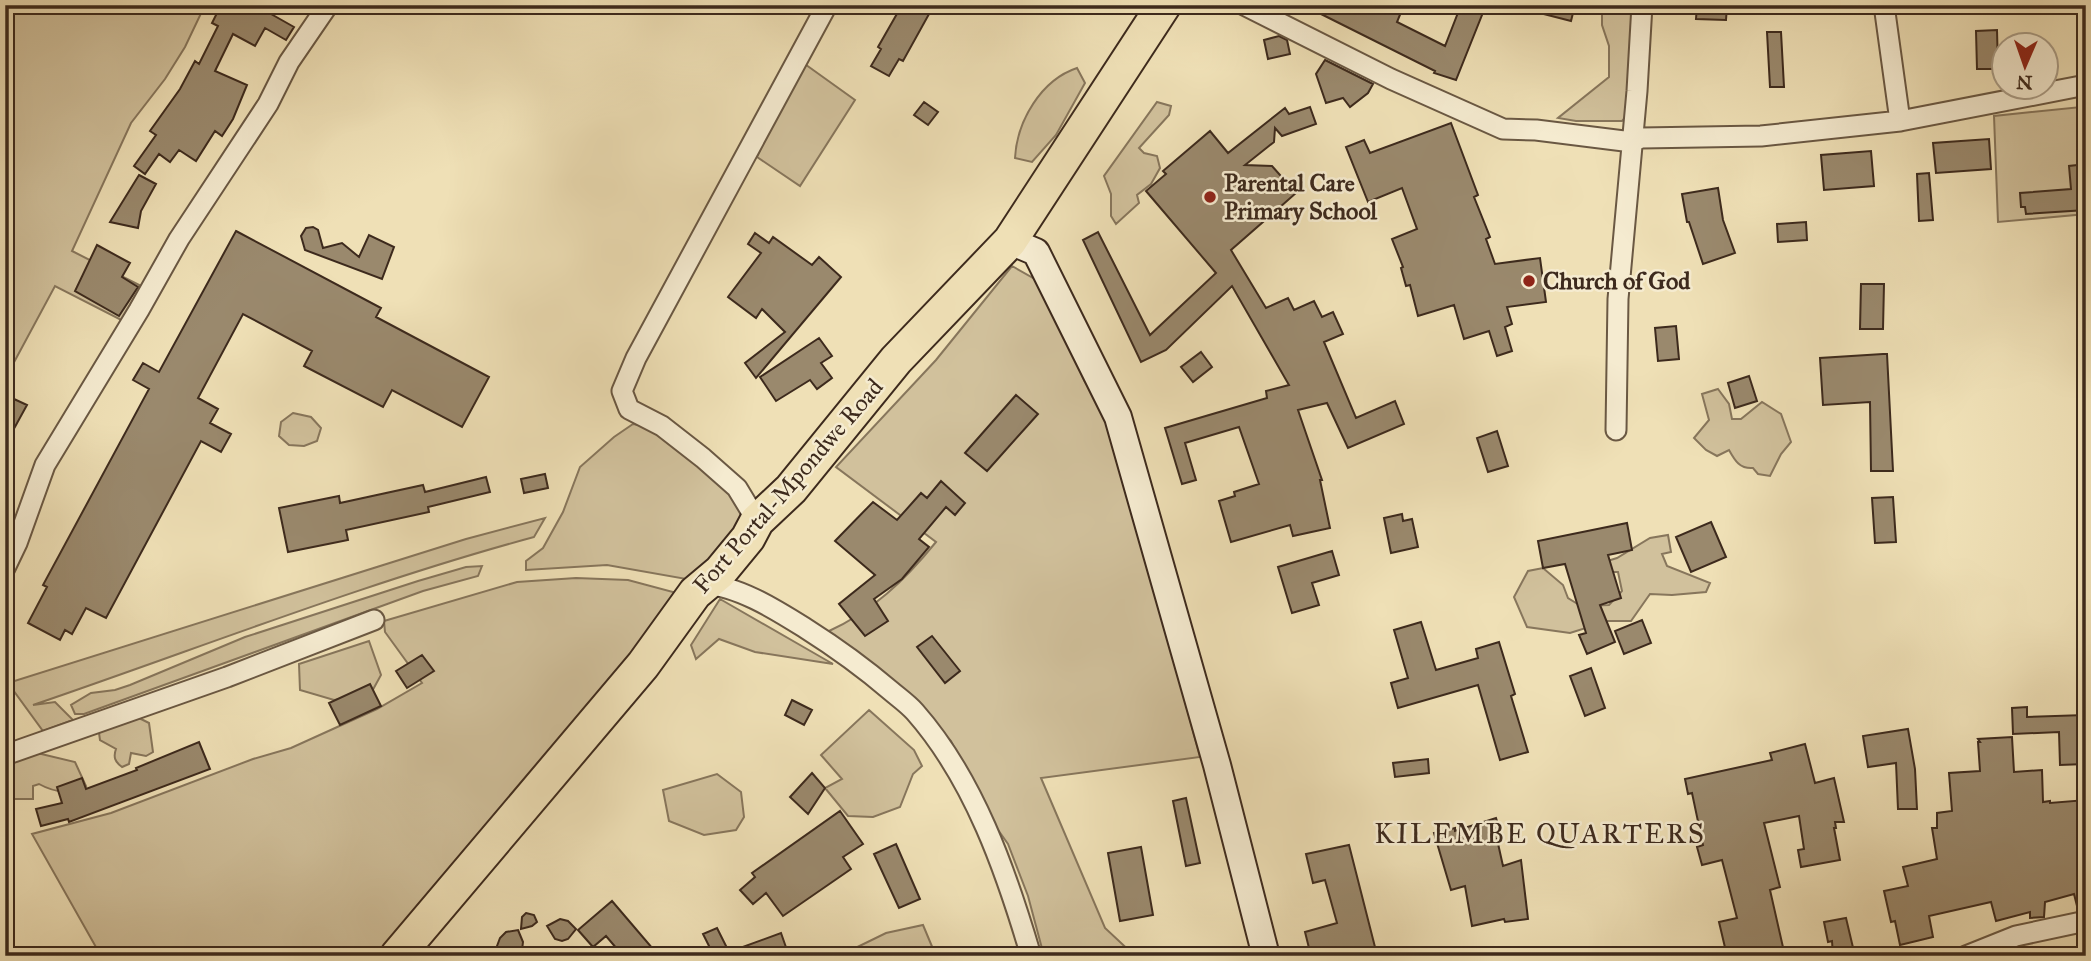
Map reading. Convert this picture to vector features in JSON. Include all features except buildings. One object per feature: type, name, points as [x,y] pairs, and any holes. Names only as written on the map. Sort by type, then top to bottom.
[{"type":"highway","name":"Fort Portal-Mpondwe Road","points":[[397,956],[643,665],[703,585],[720,572],[748,538],[757,521],[791,489],[895,360],[1010,241],[1164,5]]},
{"type":"street","points":[[5,568],[45,464],[179,239],[268,104],[289,62],[328,5]]},
{"type":"street","points":[[757,521],[737,488],[662,426],[629,409],[622,391],[636,358],[827,5]]},
{"type":"street","points":[[1244,5],[1391,79],[1503,129],[1536,130],[1632,142],[1641,138],[1761,136],[1900,121],[2086,85]]},
{"type":"street","points":[[1616,430],[1618,299],[1642,5]]},
{"type":"street","points":[[1884,5],[1900,121]]},
{"type":"street","points":[[1010,241],[1036,252],[1118,417],[1217,765],[1266,956]]},
{"type":"street","points":[[703,585],[717,584],[778,611],[858,662],[914,711],[948,757],[984,823],[1011,890],[1031,956]]},
{"type":"street","points":[[5,755],[227,677],[374,620]]},
{"type":"street","points":[[1966,956],[2016,936],[2086,920]]},
{"type":"shaded area","points":[[5,5],[205,5],[185,47],[165,79],[131,123],[72,251],[147,289],[127,323],[55,286],[5,379]]},
{"type":"shaded area","points":[[1602,5],[1641,5],[1635,107],[1622,121],[1576,121],[1558,118],[1609,77],[1609,46],[1602,25]]},
{"type":"shaded area","points":[[802,62],[855,100],[800,186],[757,157]]},
{"type":"shaded area","points":[[1077,68],[1085,83],[1056,135],[1032,162],[1015,158],[1020,130],[1033,104],[1052,82]]},
{"type":"shaded area","points":[[1157,102],[1171,106],[1169,115],[1139,148],[1144,153],[1157,156],[1160,168],[1151,184],[1137,195],[1139,203],[1116,224],[1111,216],[1111,194],[1104,176]]},
{"type":"shaded area","points":[[2081,107],[2086,132],[2086,214],[1998,222],[1994,116]]},
{"type":"shaded area","points":[[1012,266],[1040,282],[1085,382],[1103,404],[1200,757],[1041,778],[1105,928],[1135,956],[1044,956],[1028,896],[1008,844],[986,813],[951,741],[913,699],[827,632],[859,615],[887,594],[936,542],[836,467],[936,360]]},
{"type":"shaded area","points":[[1718,389],[1729,404],[1732,419],[1741,419],[1762,402],[1781,414],[1791,442],[1781,454],[1770,476],[1741,466],[1729,450],[1717,456],[1694,438],[1709,420],[1702,394]]},
{"type":"shaded area","points":[[293,413],[311,417],[321,428],[317,441],[304,446],[289,445],[279,436],[281,422]]},
{"type":"shaded area","points":[[633,424],[668,430],[754,506],[703,582],[607,565],[526,570],[526,561],[543,548],[563,512],[580,467]]},
{"type":"shaded area","points":[[545,518],[534,537],[345,595],[33,705],[55,702],[73,720],[43,731],[8,683],[466,539]]},
{"type":"shaded area","points":[[1668,535],[1671,552],[1662,554],[1667,566],[1710,583],[1706,592],[1650,594],[1631,621],[1608,621],[1570,633],[1527,627],[1514,597],[1528,571],[1543,568],[1563,585],[1568,598],[1581,606],[1609,605],[1622,591],[1618,572],[1601,572],[1591,566],[1617,558],[1650,538]]},
{"type":"shaded area","points":[[482,566],[478,576],[423,591],[84,714],[75,714],[71,705],[91,693],[130,685],[245,637],[418,581],[466,567]]},
{"type":"shaded area","points":[[576,578],[628,580],[688,596],[378,956],[101,956],[32,834],[111,813],[253,759],[291,748],[377,709],[422,683],[385,632],[384,621],[517,582]]},
{"type":"shaded area","points":[[720,599],[833,664],[755,652],[719,639],[696,659],[691,645]]},
{"type":"shaded area","points":[[369,641],[381,675],[370,695],[334,700],[300,690],[299,664]]},
{"type":"shaded area","points":[[869,710],[914,750],[922,766],[913,774],[900,807],[873,817],[848,816],[825,788],[842,779],[821,755]]},
{"type":"shaded area","points":[[131,714],[149,723],[153,752],[146,756],[131,753],[129,764],[122,767],[115,759],[116,749],[100,740],[99,733]]},
{"type":"shaded area","points":[[33,752],[75,762],[86,786],[63,791],[39,784],[33,786],[33,799],[5,801],[5,764]]},
{"type":"shaded area","points":[[717,774],[741,792],[744,817],[736,830],[704,835],[669,821],[663,790]]},
{"type":"shaded area","points":[[923,925],[936,956],[839,956],[886,933]]},
{"type":"place","name":"Parental Care Primary School","points":[[1210,197]]},
{"type":"place","name":"Church of God","points":[[1529,281]]},
{"type":"district","name":"KILEMBE QUARTERS","points":[[1540,833]]}]
